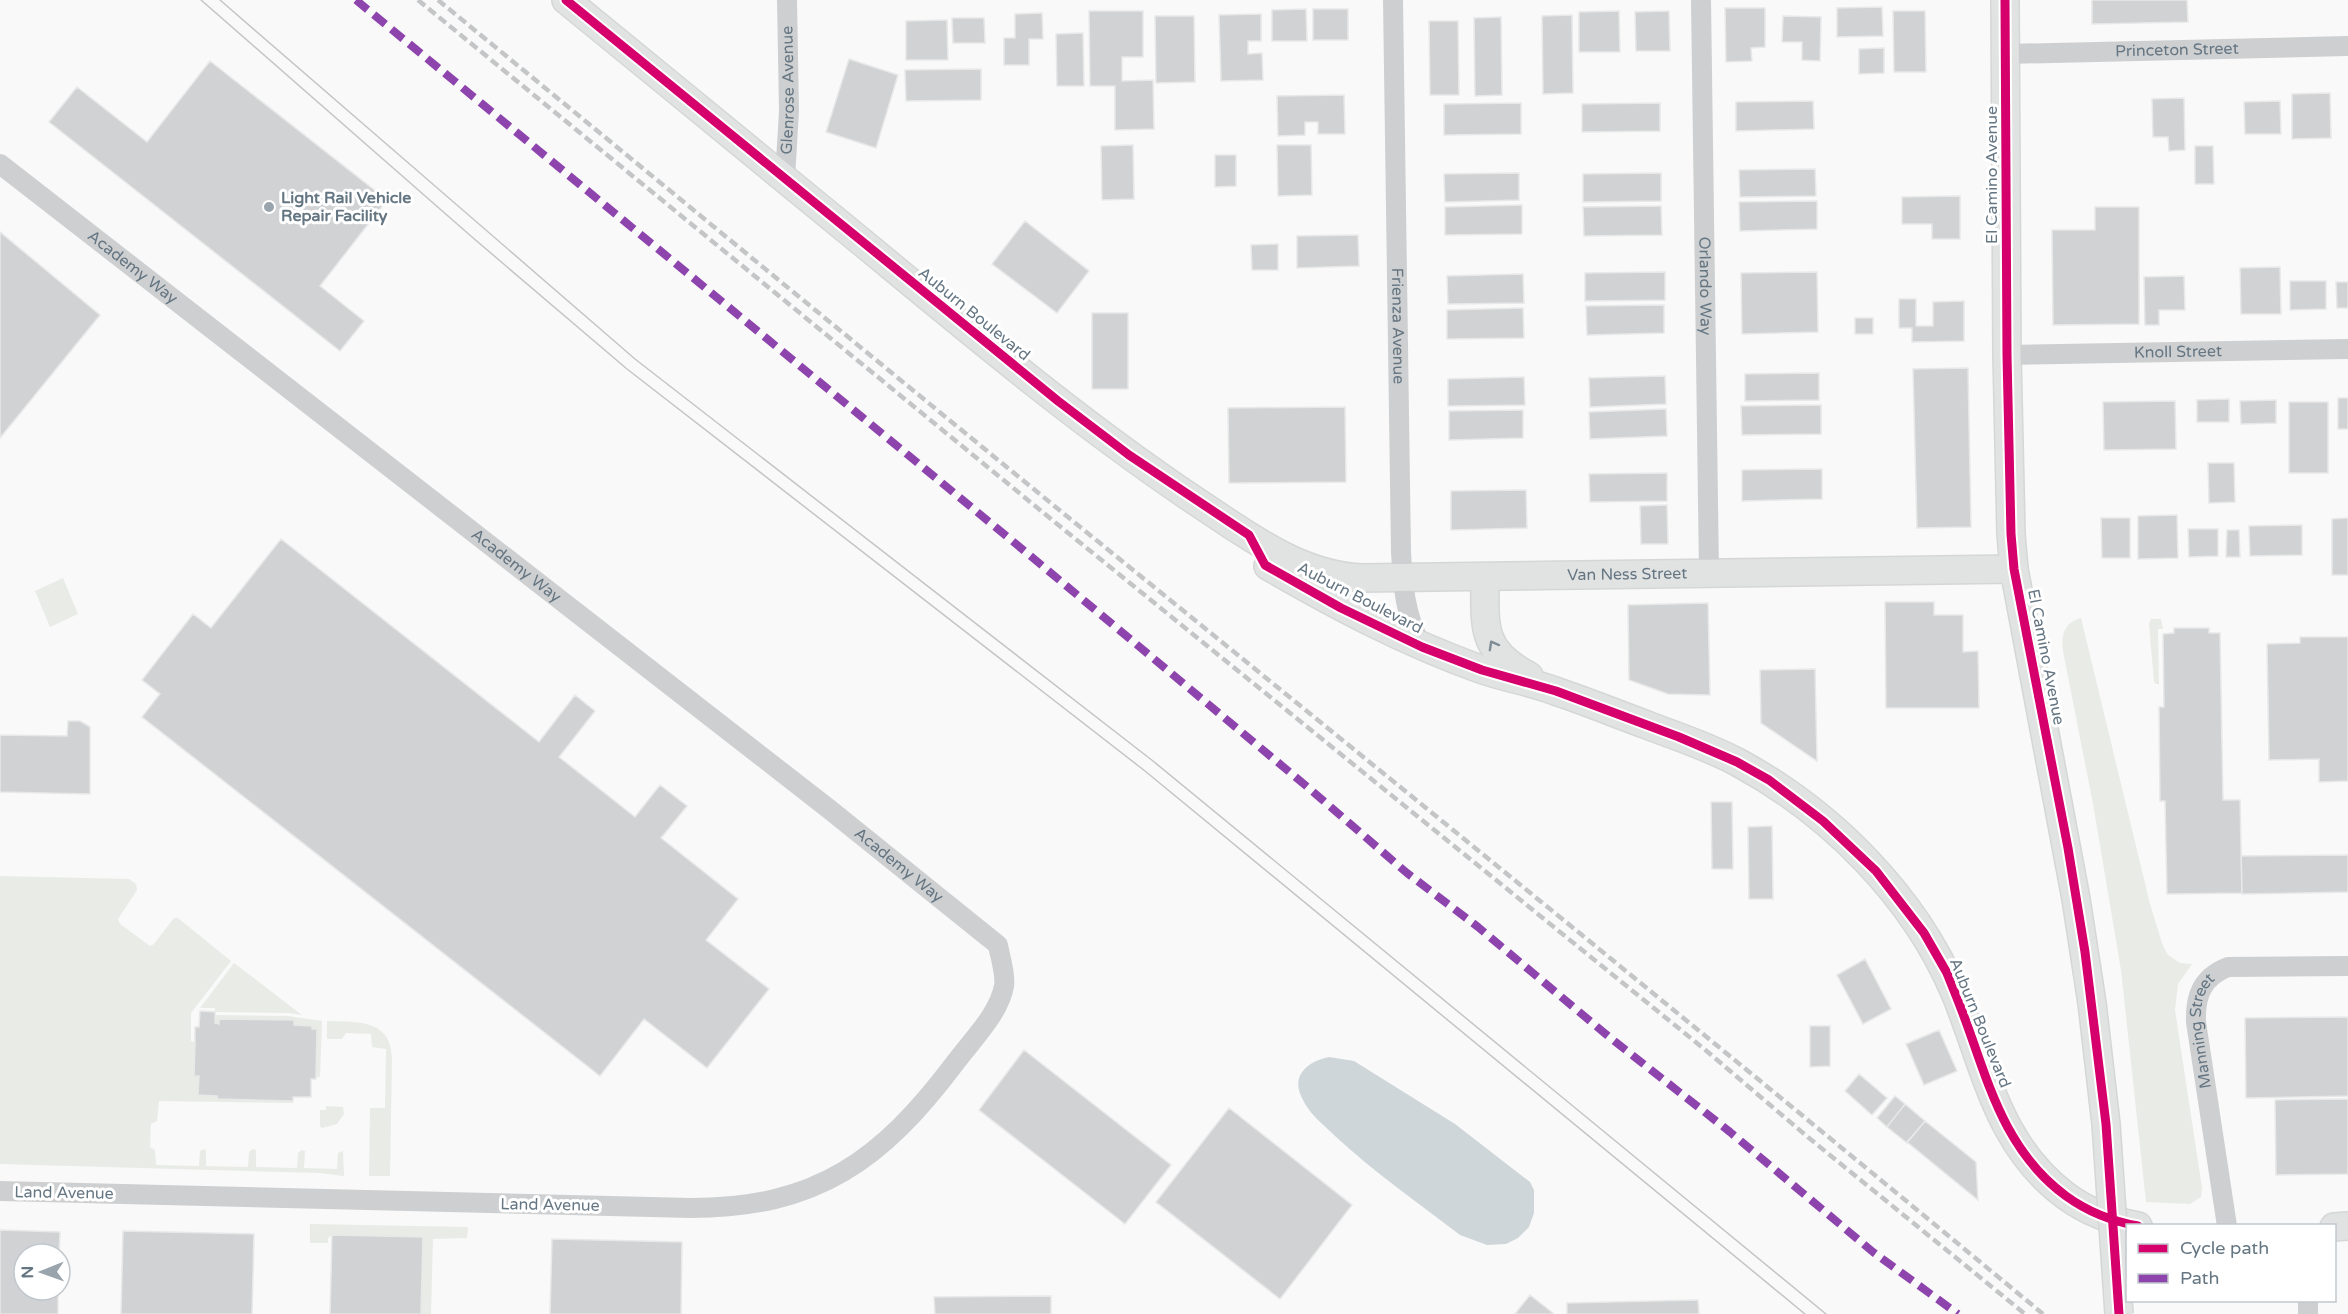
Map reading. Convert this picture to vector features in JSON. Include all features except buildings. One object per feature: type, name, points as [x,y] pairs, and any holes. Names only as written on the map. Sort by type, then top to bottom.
[{"type":"street","name":"Auburn Boulevard","points":[[566,0],[1058,401],[1129,455],[1249,536],[1265,565],[1341,608],[1422,647],[1482,670],[1556,691],[1679,737],[1737,762],[1769,780],[1797,801],[1851,846],[1899,900],[1935,952],[1947,973],[1966,1018],[1996,1106],[2021,1152],[2041,1176],[2074,1202],[2099,1216],[2130,1224]]},
{"type":"street","name":"Glenrose Avenue","points":[[785,178],[789,111],[787,0]]},
{"type":"street","name":"Frienza Avenue","points":[[1393,0],[1402,578],[1408,617],[1422,647]]},
{"type":"street","name":"Orlando Way","points":[[1701,0],[1709,573]]},
{"type":"street","name":"El Camino Avenue","points":[[2006,0],[2007,355],[2013,569],[2075,889],[2088,972],[2106,1124],[2119,1314]]},
{"type":"street","name":"Princeton Street","points":[[2006,54],[2348,46]]},
{"type":"street","name":"Academy Way","points":[[0,164],[829,809],[998,945],[1004,985]]},
{"type":"street","name":"Knoll Street","points":[[2007,355],[2348,349]]},
{"type":"street","name":"Van Ness Street","points":[[1249,536],[1300,564],[1330,575],[1363,579],[2013,569]]},
{"type":"street","name":"Auburn Boulevard","points":[[1485,577],[1486,631],[1495,650],[1510,666],[1556,691]]},
{"type":"street","name":"Manning Street","points":[[2227,1224],[2196,1022],[2199,993],[2205,981],[2216,972],[2228,967],[2348,966]]},
{"type":"street","name":"Land Avenue","points":[[0,1191],[691,1208],[720,1208],[767,1202],[817,1185],[843,1173],[871,1155],[891,1138],[921,1107],[978,1033],[994,1011],[1004,985]]},
{"type":"shaded area","points":[[63,578],[78,614],[50,627],[35,591]]},
{"type":"shaded area","points":[[2081,618],[2150,904],[2163,946],[2168,955],[2180,963],[2192,964],[2178,984],[2175,1010],[2202,1188],[2201,1197],[2190,1204],[2146,1202],[2121,970],[2093,804],[2063,651],[2067,626]]},
{"type":"shaded area","points":[[2151,619],[2161,619],[2163,629],[2158,629],[2159,684],[2156,684],[2149,624]]},
{"type":"shaded area","points":[[0,876],[129,879],[136,884],[137,890],[118,919],[120,924],[150,946],[174,918],[178,918],[231,961],[191,1013],[191,1041],[195,1042],[195,1076],[199,1076],[198,1095],[217,1096],[218,1099],[293,1101],[293,1103],[159,1101],[157,1121],[151,1124],[150,1147],[155,1150],[156,1165],[199,1166],[200,1151],[204,1149],[206,1150],[206,1166],[248,1167],[249,1152],[253,1149],[256,1150],[256,1167],[297,1168],[298,1153],[302,1150],[305,1151],[304,1168],[337,1169],[338,1153],[343,1151],[344,1176],[320,1173],[0,1164]]},
{"type":"shaded area","points":[[234,963],[302,1015],[215,1012],[215,1008],[200,1008]]},
{"type":"shaded area","points":[[215,1015],[288,1016],[322,1021],[320,1077],[316,1077],[312,1026],[294,1025],[294,1020],[220,1019],[219,1024],[215,1023]]},
{"type":"shaded area","points":[[327,1021],[361,1023],[380,1030],[386,1037],[392,1060],[390,1176],[369,1176],[370,1108],[385,1108],[386,1049],[372,1047],[371,1034],[346,1033],[342,1039],[327,1039]]},
{"type":"shaded area","points":[[1329,1057],[1354,1061],[1455,1124],[1530,1182],[1534,1190],[1534,1213],[1529,1227],[1518,1238],[1506,1244],[1487,1245],[1460,1235],[1350,1149],[1312,1114],[1299,1090],[1298,1082],[1304,1070],[1315,1062]]},
{"type":"shaded area","points":[[326,1106],[343,1107],[344,1114],[337,1124],[322,1128],[320,1110],[326,1110]]},
{"type":"shaded area","points":[[310,1224],[468,1227],[467,1238],[433,1239],[431,1314],[421,1314],[423,1237],[332,1235],[328,1238],[328,1243],[310,1243]]},
{"type":"tram line","points":[[201,0],[627,369],[1145,771],[1805,1314]]},
{"type":"tram line","points":[[220,0],[635,359],[1153,761],[1826,1314]]},
{"type":"railway","points":[[418,0],[1062,528],[1703,1048],[1809,1138],[2025,1314]]},
{"type":"railway","points":[[438,0],[2043,1314]]},
{"type":"marked path","points":[[356,0],[1033,558],[1407,873],[1478,927],[1608,1036],[1730,1132],[1873,1252],[1958,1314]]},
{"type":"cycle path","points":[[566,0],[1058,401],[1129,455],[1249,535],[1265,565],[1341,608],[1422,647],[1482,670],[1556,691],[1679,737],[1737,762],[1769,780],[1823,821],[1876,871],[1924,933],[1947,973],[1996,1104],[2024,1153],[2043,1176],[2074,1202],[2100,1215],[2130,1224]]},
{"type":"cycle path","points":[[2005,0],[2007,355],[2011,534],[2014,569],[2068,848],[2085,952],[2106,1124],[2119,1314]]},
{"type":"place","name":"Light Rail Vehicle Repair Facility","points":[[269,207]]}]
